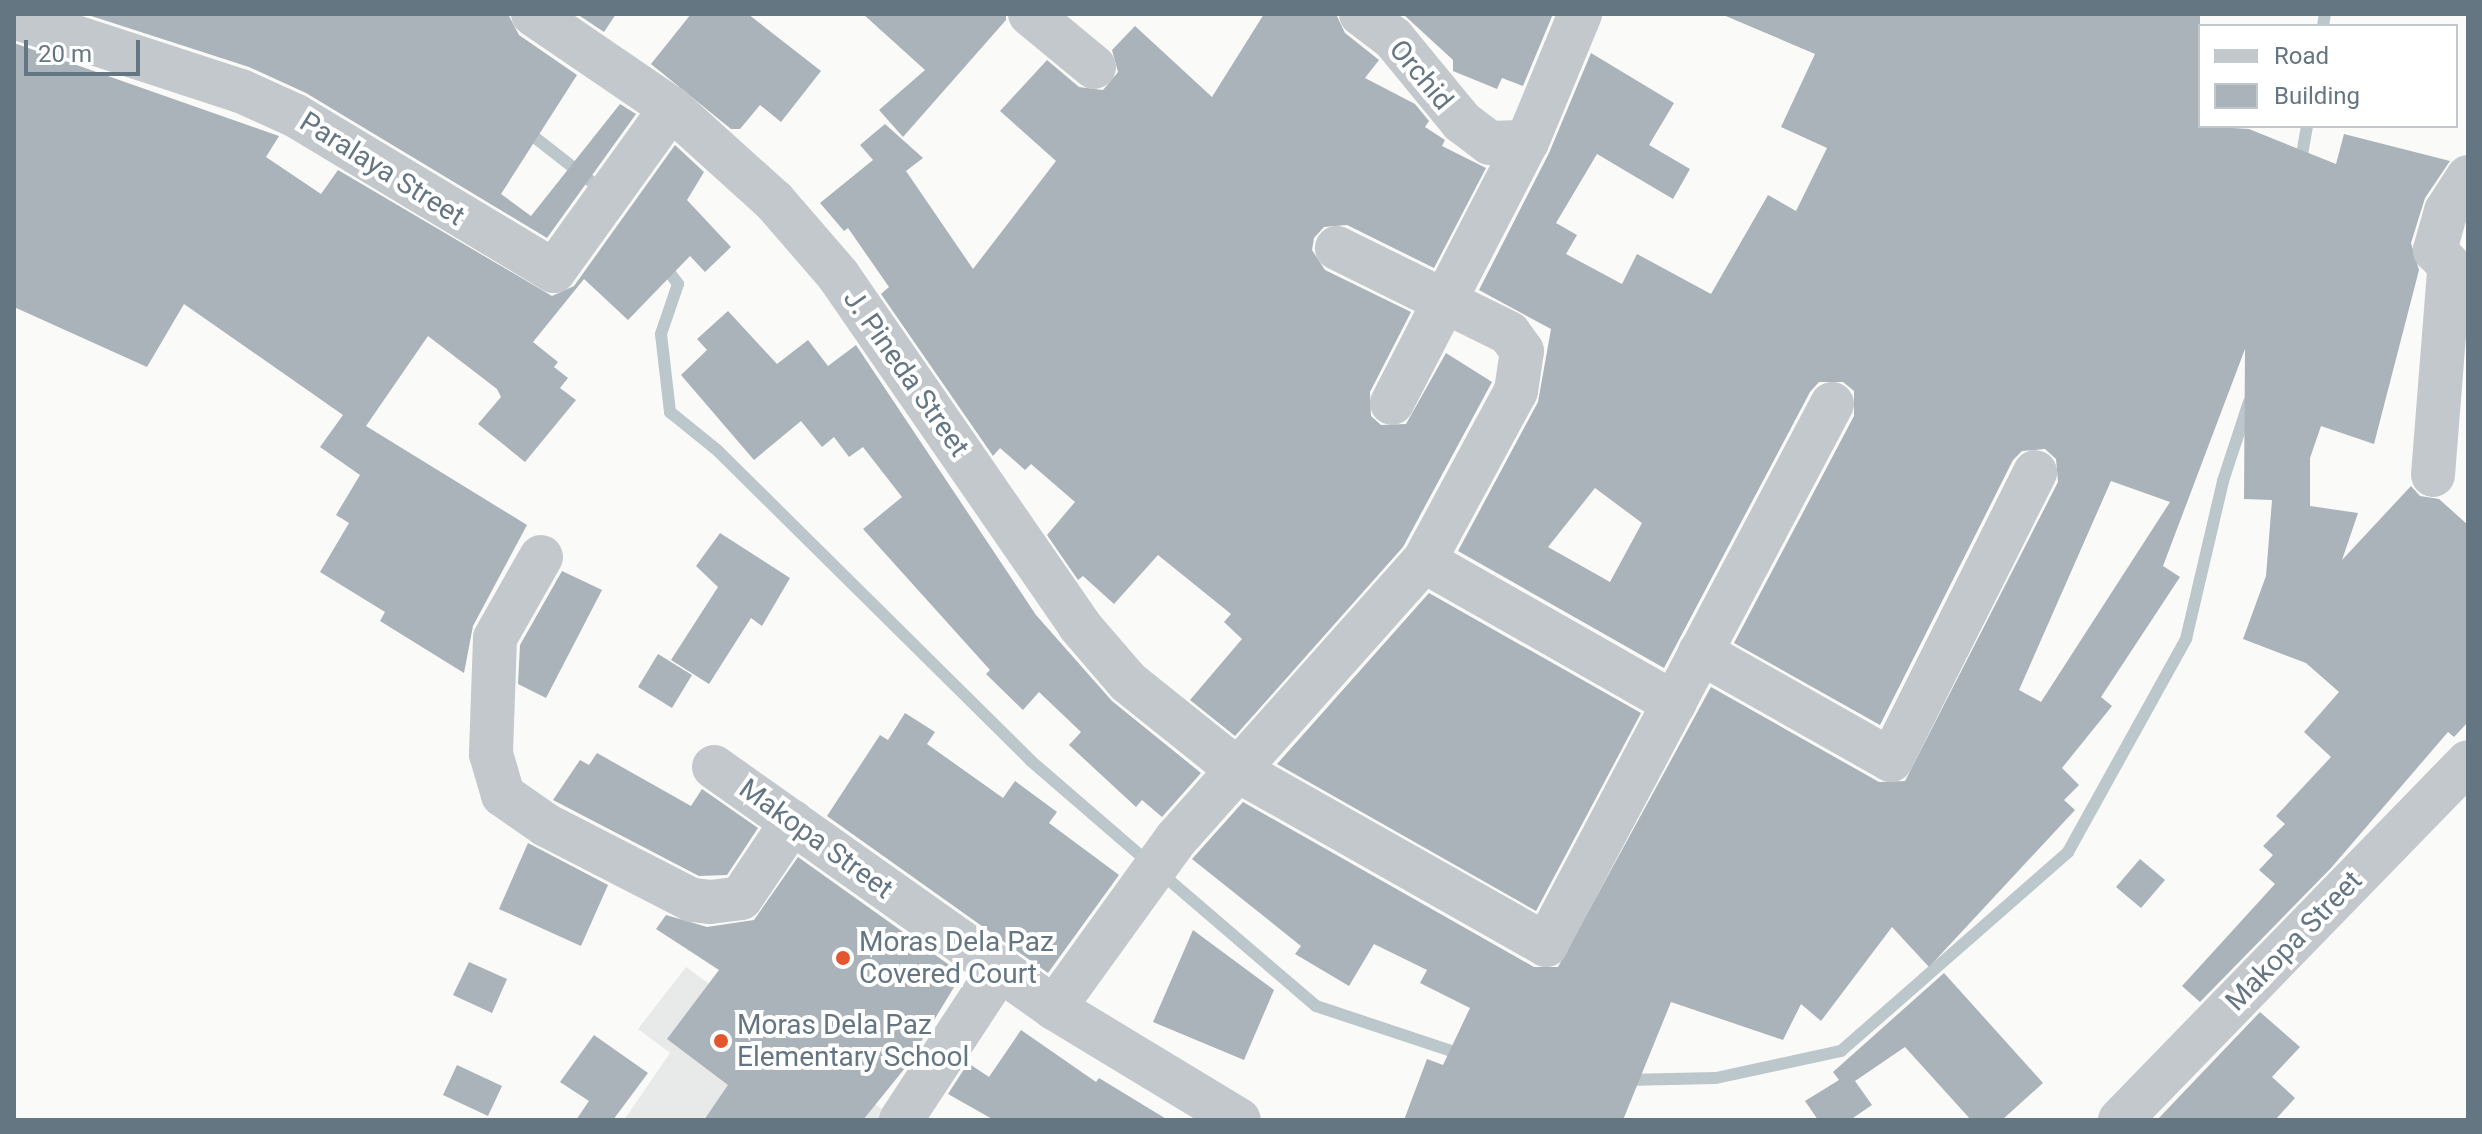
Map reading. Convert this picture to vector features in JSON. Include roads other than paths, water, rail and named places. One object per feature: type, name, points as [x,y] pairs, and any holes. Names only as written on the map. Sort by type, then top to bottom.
[{"type":"street","name":"J. Pineda Street","points":[[533,14],[671,108],[774,201],[838,275],[1079,625],[1128,682],[1239,771],[1546,945],[1674,703]]},
{"type":"street","points":[[1030,14],[1094,67]]},
{"type":"street","name":"Orchid","points":[[1361,14],[1393,38],[1462,122],[1490,143],[1527,142]]},
{"type":"street","points":[[1392,403],[1448,300],[1527,142],[1580,14]]},
{"type":"street","name":"Paralaya Street","points":[[14,17],[241,91],[296,116],[554,271],[671,108]]},
{"type":"street","points":[[2433,475],[2458,278],[2435,250],[2436,237],[2468,177]]},
{"type":"street","points":[[1054,1008],[1135,889],[1176,839],[1424,561],[1516,391],[1522,351],[1509,333],[1448,300],[1337,248]]},
{"type":"street","points":[[1424,561],[1674,703],[1832,404]]},
{"type":"street","points":[[1700,652],[1891,760],[2035,472]]},
{"type":"street","points":[[541,557],[495,638],[491,754],[503,795],[546,825],[692,900],[710,902],[741,898],[792,822]]},
{"type":"street","name":"Makopa Street","points":[[2120,1120],[2468,762]]},
{"type":"street","name":"Makopa Street","points":[[714,767],[1054,1008],[1239,1120]]},
{"type":"street","points":[[901,1120],[999,970]]},
{"type":"waterway","points":[[2323,24],[2325,14]]},
{"type":"waterway","points":[[2300,166],[2307,128]]},
{"type":"waterway","points":[[524,129],[597,186]]},
{"type":"waterway","points":[[663,264],[678,284],[661,334],[670,412],[717,450],[1031,761],[1148,862]]},
{"type":"waterway","points":[[1625,1080],[1716,1078],[1841,1051],[2068,852],[2186,639],[2223,481],[2249,402]]},
{"type":"waterway","points":[[1162,874],[1316,1006],[1463,1055]]},
{"type":"place","name":"Moras Dela Paz Covered Court","points":[[843,958]]},
{"type":"place","name":"Moras Dela Paz Elementary School","points":[[721,1041]]}]
